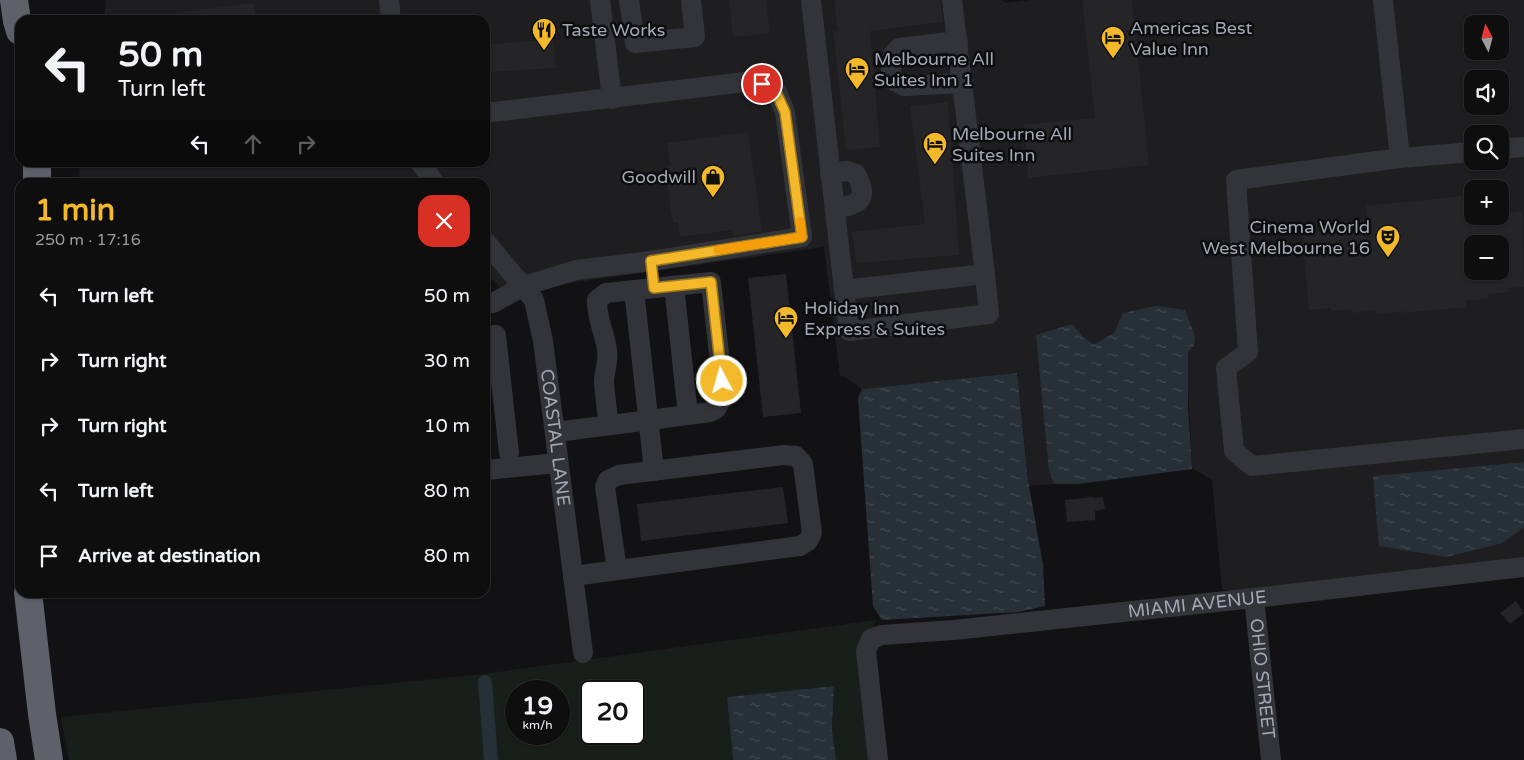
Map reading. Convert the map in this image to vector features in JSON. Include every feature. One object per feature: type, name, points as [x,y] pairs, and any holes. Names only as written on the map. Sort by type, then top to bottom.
[{"type":"highway","points":[[14,0],[16,15]]},
{"type":"highway","points":[[27,0],[27,15]]},
{"type":"highway","points":[[29,598],[49,760]]},
{"type":"highway","points":[[0,742],[3,760]]},
{"type":"street","points":[[389,0],[390,15]]},
{"type":"street","points":[[629,0],[635,44],[695,36],[691,0]]},
{"type":"street","points":[[811,0],[849,331],[989,314],[952,0]]},
{"type":"street","points":[[1383,0],[1400,158]]},
{"type":"street","points":[[604,1],[612,99]]},
{"type":"street","points":[[958,41],[899,48],[892,57],[891,74],[894,81],[904,86],[963,83]]},
{"type":"street","points":[[490,112],[745,82],[762,84],[776,92],[785,112],[802,237],[651,261],[576,270],[524,286],[490,303]]},
{"type":"street","points":[[1509,148],[1524,147]]},
{"type":"street","points":[[1464,153],[1400,158],[1236,180],[1248,352],[1226,368],[1234,451],[1252,466],[1524,439]]},
{"type":"street","points":[[424,167],[431,178]]},
{"type":"street","points":[[830,173],[847,171],[856,174],[862,185],[862,195],[852,206],[834,208]]},
{"type":"street","name":"COASTAL LANE","points":[[490,247],[534,300],[543,341],[583,653]]},
{"type":"street","points":[[651,261],[664,287],[688,415]]},
{"type":"street","points":[[844,290],[985,274]]},
{"type":"street","points":[[555,432],[609,426],[648,421],[710,412],[716,409],[721,400],[722,381],[711,282],[606,293],[597,300],[596,308],[608,353],[604,381],[609,426]]},
{"type":"street","points":[[634,290],[654,471]]},
{"type":"street","points":[[490,336],[496,335],[509,452]]},
{"type":"street","points":[[574,576],[800,546],[808,541],[812,533],[803,464],[796,456],[784,455],[619,475],[608,480],[605,487],[617,570]]},
{"type":"street","points":[[490,469],[558,462]]},
{"type":"street","name":"MIAMI AVENUE","points":[[878,760],[866,651],[871,639],[882,635],[954,630],[1524,567]]},
{"type":"street","name":"OHIO STREET","points":[[1254,598],[1271,760]]},
{"type":"shaded area","points":[[106,0],[1001,0],[1006,3],[1030,0],[1524,0],[1524,462],[1373,476],[1503,543],[1524,527],[1524,574],[1335,595],[1222,590],[1212,480],[1192,468],[1187,366],[1188,352],[1194,346],[1114,333],[1094,344],[1084,338],[1072,324],[1049,471],[1054,484],[1029,486],[1017,374],[862,389],[843,376],[840,376],[824,247],[556,285],[506,294],[490,277],[490,178],[79,178],[80,167],[490,167],[490,15],[104,15]]},
{"type":"shaded area","points":[[876,620],[868,648],[879,760],[836,760],[832,729],[834,686],[727,697],[733,760],[69,760],[61,717],[483,674]]},
{"type":"water","points":[[1156,306],[1185,310],[1195,336],[1194,346],[1188,352],[1188,407],[1192,469],[1078,484],[1054,484],[1049,471],[1036,335],[1072,324],[1084,338],[1094,344],[1114,333],[1123,313]]},
{"type":"water","points":[[1017,373],[1028,480],[1043,565],[1045,606],[1019,612],[882,620],[873,606],[858,398],[862,389]]},
{"type":"water","points":[[1524,462],[1524,527],[1503,543],[1446,557],[1379,546],[1373,476]]},
{"type":"water","points":[[834,686],[832,729],[836,760],[733,760],[727,697]]},
{"type":"building","points":[[729,0],[766,0],[770,33],[733,37]]},
{"type":"building","name":"Melbourne All Suites Inn 1","points":[[834,0],[940,0],[943,22],[870,31],[880,147],[846,150],[833,30],[838,32]]},
{"type":"building","name":"Americas Best Value Inn","points":[[1082,0],[1132,0],[1149,165],[1028,178],[1023,125],[1095,118]]},
{"type":"building","points":[[254,3],[255,15],[175,15],[175,13]]},
{"type":"building","points":[[553,39],[556,68],[490,72],[490,45]]},
{"type":"building","name":"Melbourne All Suites Inn","points":[[948,102],[959,255],[856,263],[852,232],[925,224],[910,106]]},
{"type":"building","points":[[748,132],[762,231],[733,236],[732,230],[680,237],[678,222],[673,223],[664,167],[671,166],[667,143]]},
{"type":"building","name":"Cinema World West Melbourne 16","points":[[1464,196],[1464,225],[1509,225],[1509,212],[1523,211],[1524,287],[1508,288],[1509,292],[1488,294],[1488,298],[1465,301],[1466,307],[1377,314],[1377,310],[1352,313],[1351,309],[1331,311],[1331,308],[1309,310],[1302,233],[1323,231],[1322,228],[1343,225],[1342,221],[1368,219],[1366,206]]},
{"type":"building","points":[[786,274],[801,413],[763,417],[748,278]]},
{"type":"building","points":[[783,487],[788,523],[641,541],[637,504]]},
{"type":"building","points":[[1103,497],[1105,509],[1095,511],[1095,520],[1067,522],[1065,500]]},
{"type":"building","points":[[1516,601],[1524,613],[1510,624],[1500,613]]},
{"type":"waterway","points":[[485,682],[491,760]]},
{"type":"slow traffic","points":[[718,250],[802,237],[800,221]]},
{"type":"place","name":"Taste Works","points":[[544,51]]},
{"type":"place","name":"Americas Best Value Inn","points":[[1113,59]]},
{"type":"place","name":"Melbourne All Suites Inn 1","points":[[857,90]]},
{"type":"place","name":"Melbourne All Suites Inn","points":[[935,165]]},
{"type":"place","name":"Goodwill","points":[[713,198]]},
{"type":"place","name":"Cinema World West Melbourne 16","points":[[1388,258]]},
{"type":"place","name":"Holiday Inn Express & Suites","points":[[786,339]]},
{"type":"route","points":[[722,381],[711,282],[654,288],[651,261],[802,237],[785,112],[776,92],[762,84]]}]
